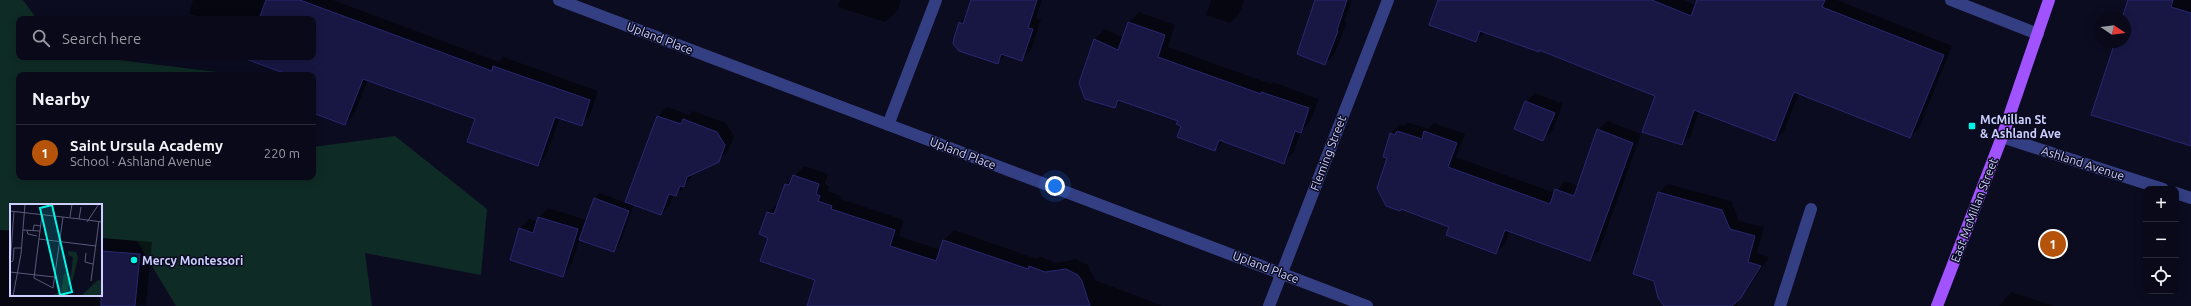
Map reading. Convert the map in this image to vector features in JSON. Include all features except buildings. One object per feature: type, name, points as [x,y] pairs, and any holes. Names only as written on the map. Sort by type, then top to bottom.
[{"type":"main road","name":"East McMillan Street","points":[[1937,306],[2002,137],[2049,0]]},
{"type":"street","name":"Upland Place","points":[[559,0],[1367,306]]},
{"type":"street","points":[[888,125],[936,0]]},
{"type":"street","name":"Fleming Street","points":[[1269,306],[1388,0]]},
{"type":"street","points":[[1951,0],[2038,34]]},
{"type":"street","name":"Ashland Avenue","points":[[2002,137],[2154,186]]},
{"type":"street","points":[[2179,194],[2191,198]]},
{"type":"street","points":[[1780,306],[1811,209]]},
{"type":"green space","points":[[0,0],[23,0],[35,16],[16,16],[16,60],[119,60],[217,72],[16,72],[16,180],[316,180],[316,147],[395,136],[487,209],[481,275],[365,253],[372,306],[176,306],[137,241],[102,238],[102,204],[10,204],[10,231],[0,230]]},
{"type":"place","name":"McMillan St & Ashland Ave","points":[[1972,126]]},
{"type":"place","name":"Saint Ursula Academy","points":[[2053,244]]},
{"type":"place","name":"Mercy Montessori","points":[[134,260]]}]
